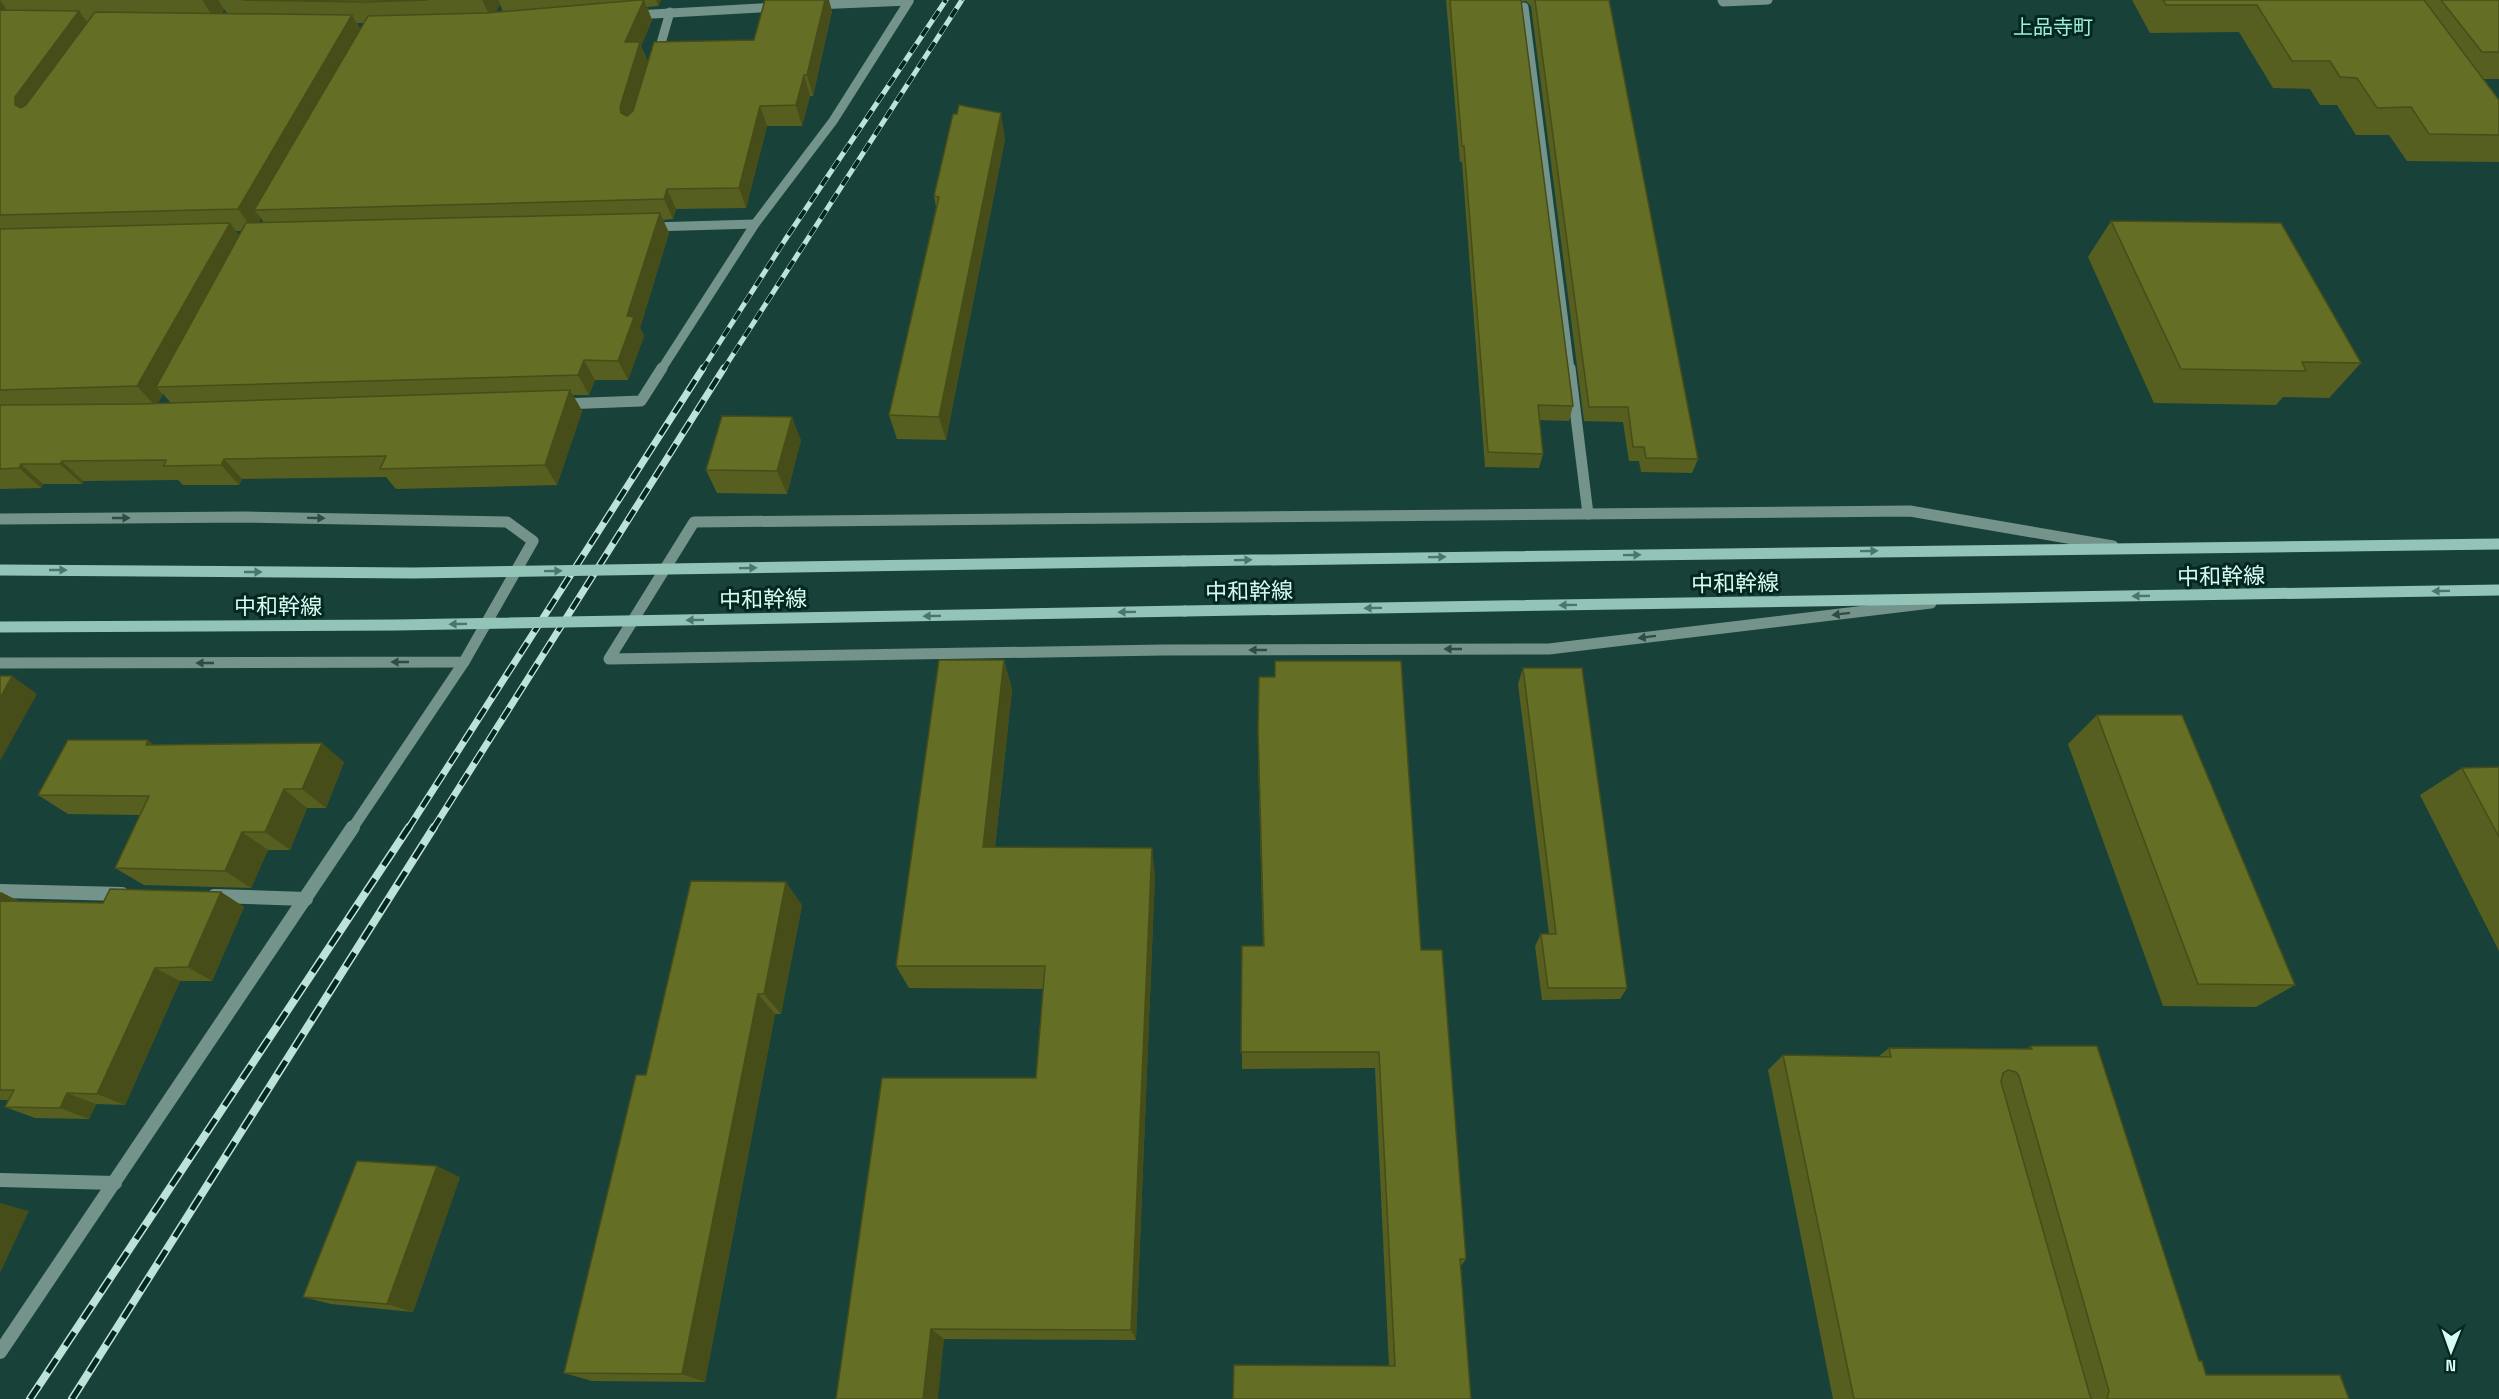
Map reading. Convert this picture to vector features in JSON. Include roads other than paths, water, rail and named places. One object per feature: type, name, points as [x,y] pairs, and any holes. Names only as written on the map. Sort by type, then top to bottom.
[{"type":"main road","name":"中和幹線","points":[[0,570],[413,573],[2499,544]]},
{"type":"main road","name":"中和幹線","points":[[0,627],[408,625],[2499,590]]},
{"type":"street","points":[[1722,0],[1723,2],[1768,0]]},
{"type":"street","points":[[547,404],[641,401],[754,225],[833,121],[909,1],[802,6]]},
{"type":"street","points":[[624,16],[790,6]]},
{"type":"street","points":[[1524,6],[1588,514]]},
{"type":"street","points":[[654,66],[670,12]]},
{"type":"street","points":[[636,228],[754,225]]},
{"type":"street","points":[[1962,600],[1549,648],[1163,650],[609,659],[694,522],[1910,511],[2122,548]]},
{"type":"street","points":[[0,519],[244,517],[507,522],[533,540],[464,662],[0,1352]]},
{"type":"street","points":[[0,663],[464,662]]},
{"type":"street","points":[[0,891],[141,894]]},
{"type":"street","points":[[200,896],[306,898]]},
{"type":"street","points":[[0,1180],[115,1183]]},
{"type":"railway","points":[[702,370],[785,240],[946,0]]},
{"type":"railway","points":[[723,370],[962,0]]},
{"type":"railway","points":[[408,829],[703,368]]},
{"type":"railway","points":[[433,829],[724,368]]},
{"type":"railway","points":[[30,1399],[409,827]]},
{"type":"railway","points":[[72,1399],[434,827]]},
{"type":"district","name":"上品寺町","points":[[2053,27]]}]
